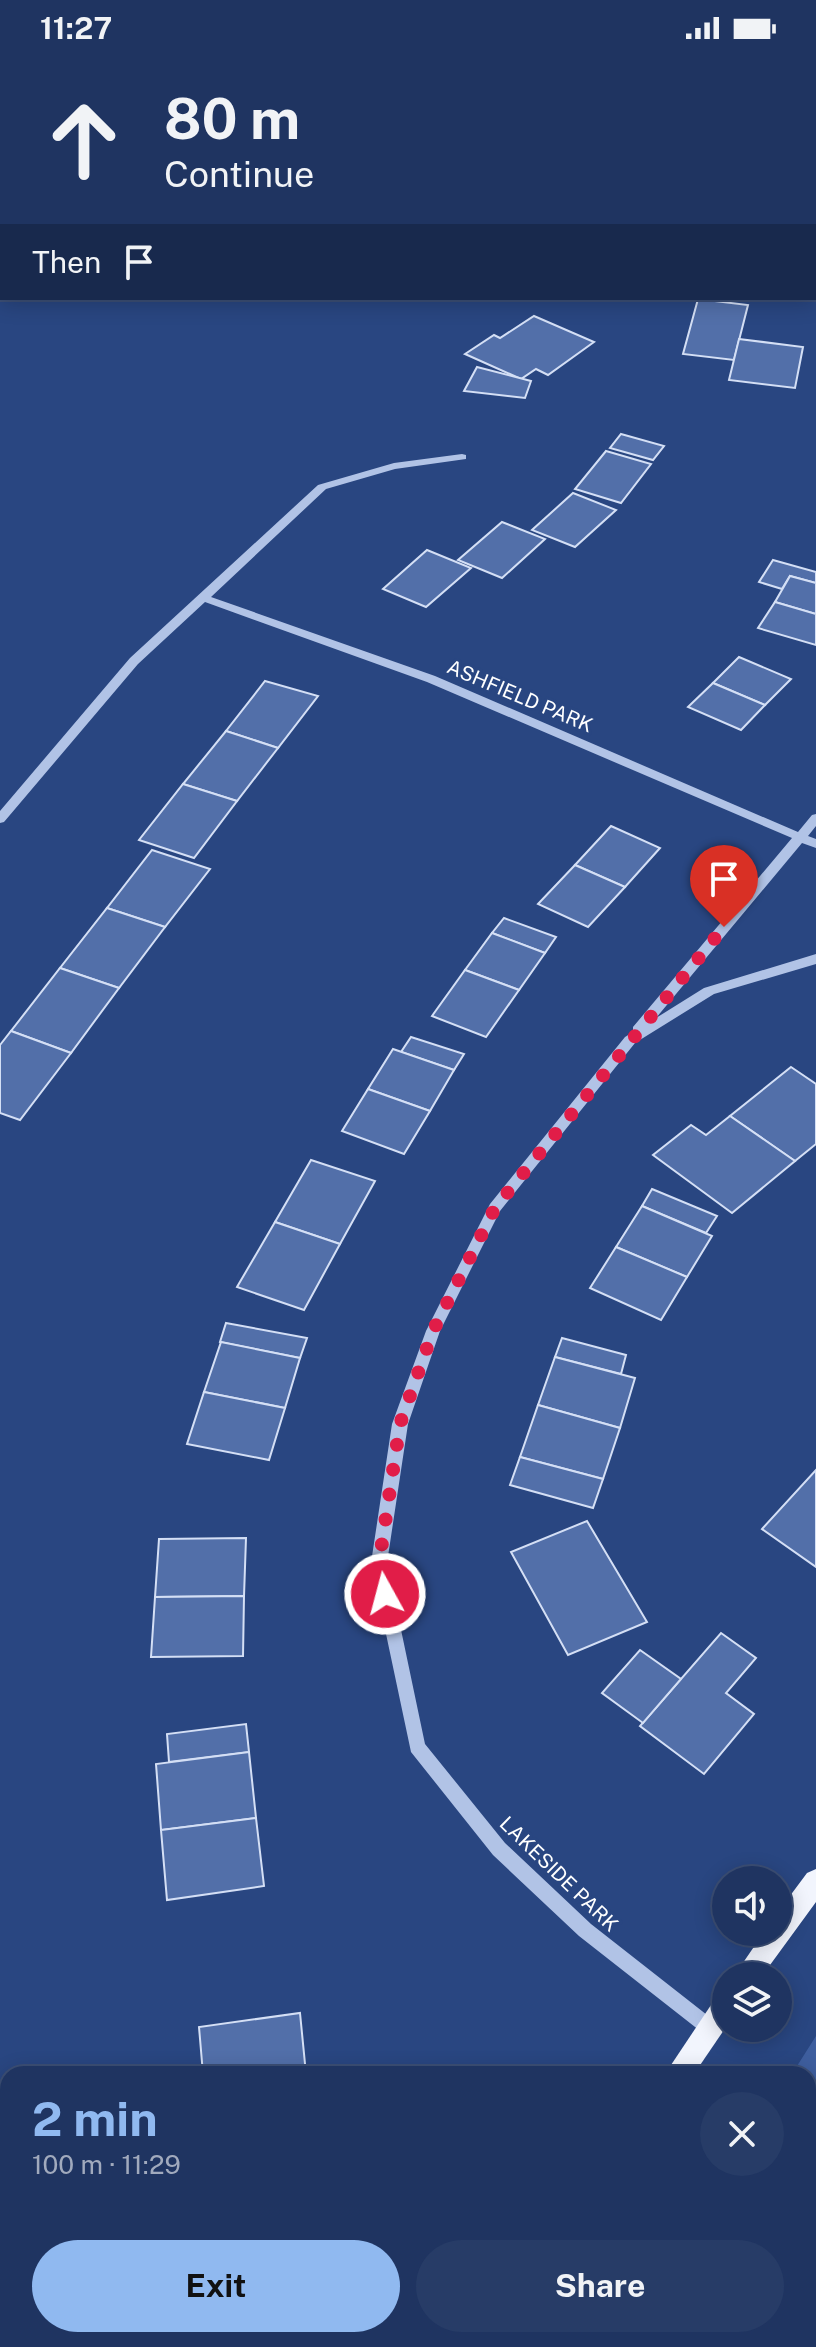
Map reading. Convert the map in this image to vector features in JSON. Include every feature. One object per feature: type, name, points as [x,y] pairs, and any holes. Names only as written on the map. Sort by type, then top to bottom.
[{"type":"main road","points":[[757,1962],[816,1881]]},
{"type":"main road","points":[[684,2066],[712,2025]]},
{"type":"street","points":[[0,819],[134,661],[322,487],[394,466],[462,457]]},
{"type":"street","name":"ASHFIELD PARK","points":[[203,598],[431,679],[816,844]]},
{"type":"street","points":[[630,1040],[816,818]]},
{"type":"street","name":"LAKESIDE PARK","points":[[710,2028],[585,1930],[499,1849],[417,1747],[379,1563],[400,1424],[433,1331],[495,1208],[630,1040],[709,991],[816,959]]},
{"type":"shaded area","points":[[816,2036],[816,2066],[797,2066]]},
{"type":"building","points":[[698,300],[748,305],[734,360],[683,354]]},
{"type":"building","points":[[534,316],[594,342],[548,375],[536,369],[521,379],[465,354],[494,335],[500,338]]},
{"type":"building","points":[[739,339],[803,347],[795,388],[729,380]]},
{"type":"building","points":[[477,367],[531,381],[525,398],[464,391]]},
{"type":"building","points":[[621,434],[664,446],[653,460],[610,448]]},
{"type":"building","points":[[606,451],[651,464],[621,503],[575,489]]},
{"type":"building","points":[[573,493],[616,510],[575,547],[532,530]]},
{"type":"building","points":[[502,522],[545,539],[502,578],[458,560]]},
{"type":"building","points":[[427,550],[471,568],[426,607],[383,589]]},
{"type":"building","points":[[773,560],[816,572],[816,583],[790,576],[782,589],[759,582]]},
{"type":"building","points":[[790,576],[816,583],[816,614],[775,602]]},
{"type":"building","points":[[775,602],[816,614],[816,645],[758,628]]},
{"type":"building","points":[[739,657],[791,679],[765,705],[713,683]]},
{"type":"building","points":[[265,681],[318,696],[278,748],[226,731]]},
{"type":"building","points":[[713,683],[765,705],[741,730],[688,707]]},
{"type":"building","points":[[226,731],[278,748],[237,801],[183,784]]},
{"type":"building","points":[[183,784],[237,801],[194,858],[139,840]]},
{"type":"building","points":[[611,826],[660,848],[625,887],[575,865]]},
{"type":"building","points":[[152,850],[210,869],[165,927],[107,908]]},
{"type":"building","points":[[575,865],[625,887],[588,927],[538,904]]},
{"type":"building","points":[[107,908],[165,927],[119,988],[60,968]]},
{"type":"building","points":[[504,918],[556,937],[545,953],[492,933]]},
{"type":"building","points":[[492,933],[545,953],[519,990],[465,970]]},
{"type":"building","points":[[60,968],[119,988],[71,1053],[11,1031]]},
{"type":"building","points":[[465,970],[519,990],[486,1037],[432,1016]]},
{"type":"building","points":[[11,1031],[71,1053],[20,1120],[0,1113],[0,1045]]},
{"type":"building","points":[[411,1037],[464,1054],[454,1070],[401,1052]]},
{"type":"building","points":[[393,1049],[454,1070],[430,1111],[368,1089]]},
{"type":"building","points":[[791,1067],[816,1084],[816,1144],[795,1161],[730,1116]]},
{"type":"building","points":[[368,1089],[430,1111],[404,1154],[342,1131]]},
{"type":"building","points":[[730,1116],[795,1161],[732,1213],[653,1155],[691,1125],[706,1135]]},
{"type":"building","points":[[311,1160],[375,1181],[340,1244],[275,1222]]},
{"type":"building","points":[[652,1189],[717,1216],[706,1233],[642,1206]]},
{"type":"building","points":[[642,1206],[712,1236],[687,1277],[616,1247]]},
{"type":"building","points":[[275,1222],[340,1244],[304,1310],[237,1287]]},
{"type":"building","points":[[616,1247],[687,1277],[661,1320],[590,1288]]},
{"type":"building","points":[[226,1323],[307,1338],[300,1358],[220,1342]]},
{"type":"building","points":[[562,1338],[626,1355],[621,1374],[555,1357]]},
{"type":"building","points":[[221,1342],[300,1358],[285,1408],[204,1392]]},
{"type":"building","points":[[555,1357],[635,1378],[620,1428],[538,1405]]},
{"type":"building","points":[[204,1392],[285,1408],[269,1460],[187,1444]]},
{"type":"building","points":[[538,1405],[620,1428],[603,1479],[520,1457]]},
{"type":"building","points":[[520,1457],[603,1479],[593,1508],[510,1485]]},
{"type":"building","points":[[816,1470],[816,1567],[762,1529]]},
{"type":"building","points":[[587,1521],[647,1622],[568,1655],[511,1552]]},
{"type":"building","points":[[246,1538],[244,1596],[155,1597],[159,1539]]},
{"type":"building","points":[[244,1596],[243,1656],[151,1657],[155,1597]]},
{"type":"building","points":[[721,1633],[756,1658],[726,1693],[754,1714],[704,1774],[640,1726]]},
{"type":"building","points":[[640,1650],[681,1679],[643,1723],[602,1693]]},
{"type":"building","points":[[246,1724],[249,1752],[169,1762],[167,1734]]},
{"type":"building","points":[[249,1752],[256,1818],[161,1830],[156,1764]]},
{"type":"building","points":[[256,1818],[264,1886],[167,1900],[161,1830]]},
{"type":"building","points":[[300,2013],[305,2066],[202,2066],[199,2027]]},
{"type":"route","points":[[385,1594],[379,1563],[400,1424],[433,1331],[495,1208],[724,927]]}]
